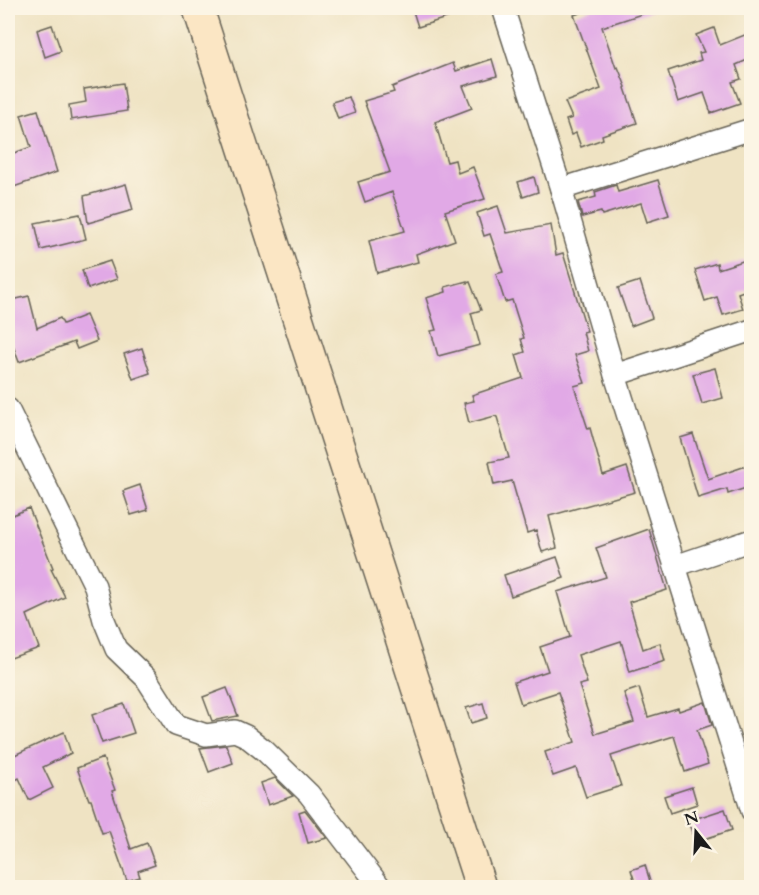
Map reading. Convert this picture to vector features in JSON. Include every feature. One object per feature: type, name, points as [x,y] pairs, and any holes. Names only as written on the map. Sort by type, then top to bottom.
[{"type":"main road","points":[[198,8],[481,888]]},
{"type":"street","points":[[503,8],[752,811]]},
{"type":"street","points":[[561,189],[752,129]]},
{"type":"street","points":[[615,375],[752,330]]},
{"type":"street","points":[[8,409],[95,586],[104,620],[116,649],[146,678],[176,725],[206,735],[235,731],[246,736],[265,751],[309,794],[381,888]]},
{"type":"street","points":[[675,566],[752,540]]},
{"type":"building","points":[[412,8],[467,8],[468,11],[418,27]]},
{"type":"building","points":[[594,8],[651,8],[651,11],[602,27],[616,68],[618,67],[626,87],[637,123],[602,135],[603,139],[581,147],[576,133],[571,135],[566,120],[572,118],[565,102],[601,89],[574,15]]},
{"type":"building","points":[[52,25],[61,51],[45,57],[37,30]]},
{"type":"building","points":[[714,28],[720,45],[752,32],[752,58],[736,65],[741,79],[732,82],[740,103],[711,113],[704,93],[678,102],[668,71],[701,60],[699,53],[704,52],[696,35]]},
{"type":"building","points":[[492,59],[497,76],[463,86],[472,108],[435,122],[447,162],[455,160],[458,173],[473,167],[485,199],[445,211],[455,240],[416,254],[418,262],[377,273],[369,241],[405,231],[392,192],[365,202],[358,182],[390,172],[364,101],[394,92],[392,87],[453,63],[456,71]]},
{"type":"building","points":[[123,83],[127,111],[71,120],[69,105],[86,102],[84,89]]},
{"type":"building","points":[[349,97],[355,113],[338,119],[332,102]]},
{"type":"building","points":[[38,110],[57,172],[8,189],[8,155],[31,147],[21,115]]},
{"type":"building","points":[[534,177],[538,192],[523,197],[518,182]]},
{"type":"building","points":[[658,180],[669,215],[647,222],[641,203],[602,215],[601,212],[582,217],[578,202],[596,197],[595,192],[616,185],[618,192]]},
{"type":"building","points":[[126,184],[133,210],[88,223],[84,196]]},
{"type":"building","points":[[498,206],[507,233],[551,225],[556,255],[563,253],[587,331],[583,332],[588,351],[575,355],[585,383],[574,386],[588,429],[590,428],[603,475],[627,467],[635,492],[549,516],[557,548],[542,552],[536,530],[527,533],[512,481],[494,485],[489,462],[509,458],[497,417],[469,423],[464,403],[474,401],[472,395],[523,378],[516,355],[525,352],[521,339],[524,338],[512,300],[505,302],[496,274],[503,272],[490,234],[484,236],[477,213]]},
{"type":"building","points":[[80,214],[86,239],[41,250],[35,223]]},
{"type":"building","points":[[752,258],[752,288],[738,293],[743,309],[723,315],[717,297],[705,301],[695,270],[717,263],[718,269]]},
{"type":"building","points":[[110,261],[117,279],[88,289],[82,270]]},
{"type":"building","points":[[467,281],[467,283],[470,282],[481,310],[471,313],[480,345],[438,356],[431,331],[436,330],[426,298],[446,292],[445,287]]},
{"type":"building","points":[[640,281],[652,318],[631,326],[618,288]]},
{"type":"building","points":[[29,296],[37,328],[60,318],[63,324],[86,315],[97,341],[77,349],[74,342],[19,362],[8,332],[8,301]]},
{"type":"building","points":[[142,348],[150,373],[133,379],[124,354]]},
{"type":"building","points":[[715,368],[723,398],[702,404],[693,374]]},
{"type":"building","points":[[693,434],[708,479],[746,466],[752,486],[728,494],[727,489],[698,498],[680,438]]},
{"type":"building","points":[[140,485],[148,510],[131,515],[123,491]]},
{"type":"building","points":[[29,508],[53,568],[51,569],[65,597],[27,615],[39,648],[8,659],[8,517]]},
{"type":"building","points":[[649,529],[667,590],[629,602],[643,649],[660,643],[665,661],[630,672],[621,641],[578,655],[587,683],[579,685],[595,734],[634,722],[624,693],[639,688],[648,717],[678,708],[679,711],[705,702],[712,725],[697,730],[708,764],[685,772],[674,736],[611,756],[621,786],[586,797],[576,768],[553,776],[545,752],[575,742],[558,692],[521,704],[514,682],[548,671],[540,647],[570,637],[557,592],[606,577],[596,548]]},
{"type":"building","points":[[557,557],[564,578],[511,596],[504,575]]},
{"type":"building","points":[[227,688],[238,716],[212,721],[203,697]]},
{"type":"building","points":[[483,703],[487,718],[471,723],[466,708]]},
{"type":"building","points":[[124,704],[134,733],[102,743],[92,715]]},
{"type":"building","points":[[64,732],[71,753],[43,767],[53,788],[29,800],[19,778],[8,784],[8,758]]},
{"type":"building","points":[[226,745],[233,763],[209,772],[200,748]]},
{"type":"building","points":[[103,758],[115,790],[112,791],[131,849],[147,843],[155,865],[138,871],[140,877],[127,881],[109,831],[102,833],[77,768]]},
{"type":"building","points":[[275,778],[293,796],[268,805],[261,783]]},
{"type":"building","points":[[692,787],[697,804],[670,813],[664,796]]},
{"type":"building","points":[[725,809],[732,830],[695,842],[688,821]]},
{"type":"building","points":[[305,810],[327,838],[308,843],[299,812]]},
{"type":"building","points":[[645,865],[652,888],[637,888],[631,870]]}]
